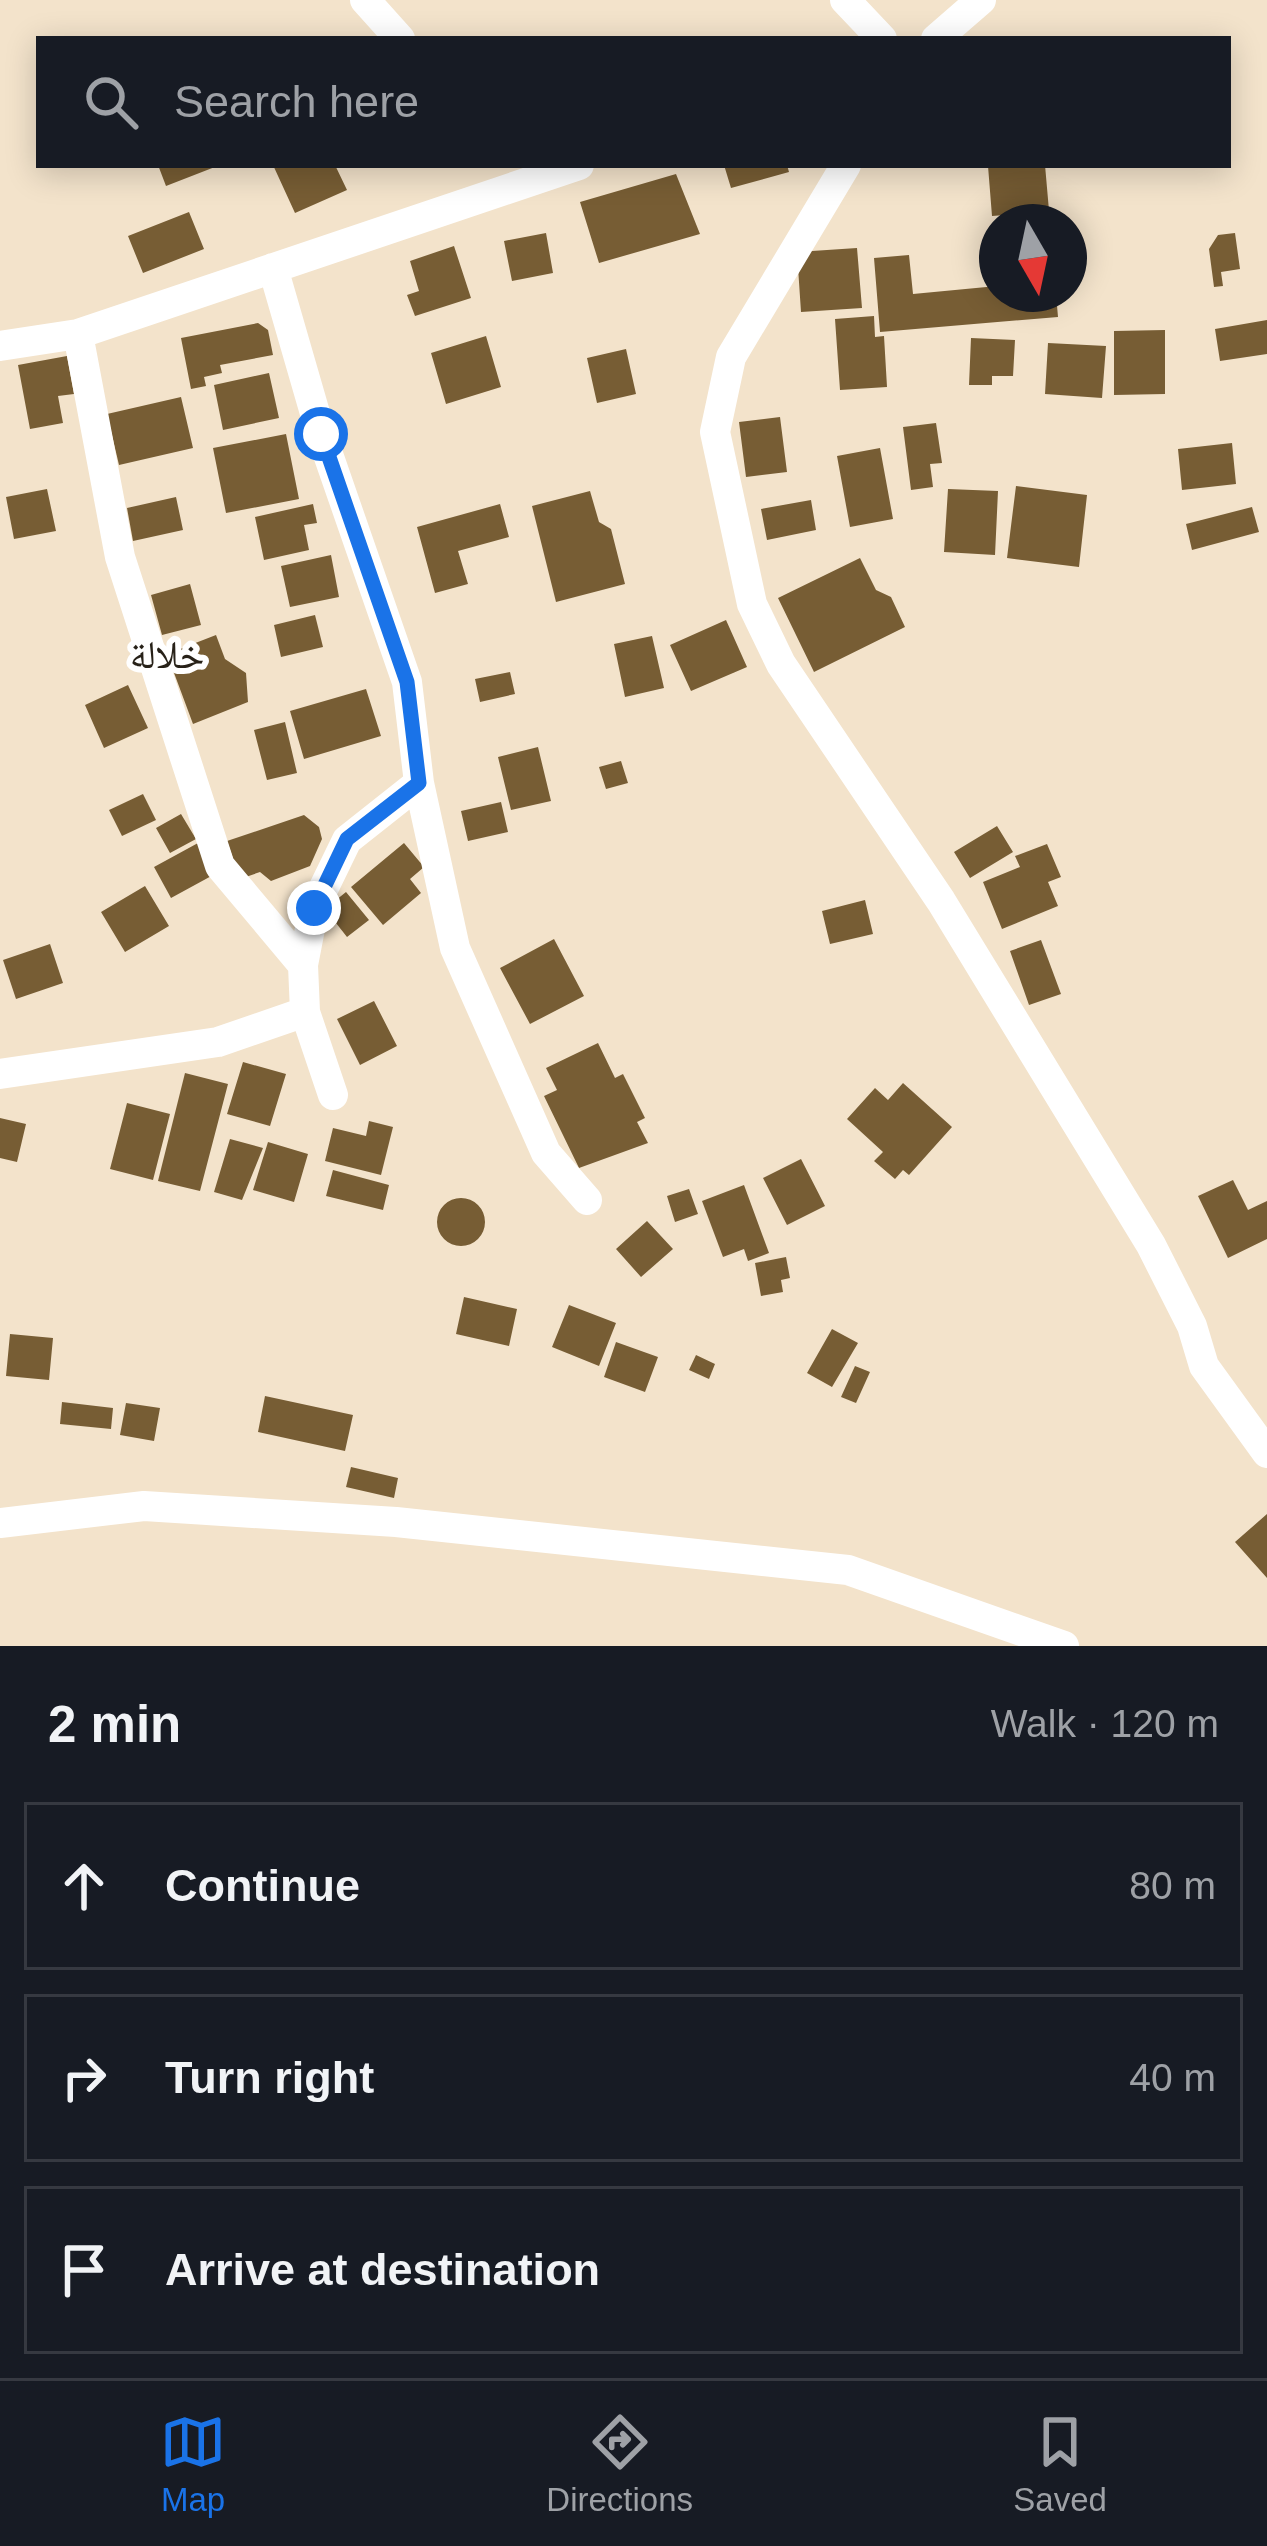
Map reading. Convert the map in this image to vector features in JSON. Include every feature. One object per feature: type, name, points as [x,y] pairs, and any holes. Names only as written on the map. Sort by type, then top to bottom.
[{"type":"street","points":[[364,0],[397,36]]},
{"type":"street","points":[[845,0],[879,36]]},
{"type":"street","points":[[939,36],[980,0]]},
{"type":"street","points":[[0,346],[78,334],[273,268],[523,172],[555,168]]},
{"type":"street","points":[[844,168],[731,357],[715,432],[752,604],[781,664],[940,901],[1151,1245],[1192,1326],[1204,1366],[1267,1453]]},
{"type":"street","points":[[273,268],[321,434],[407,682],[419,783],[454,948],[546,1153],[587,1200]]},
{"type":"street","points":[[78,334],[120,557],[220,866],[303,965]]},
{"type":"street","points":[[333,1095],[305,1012],[303,965],[314,908],[347,839],[419,783]]},
{"type":"street","points":[[0,1074],[218,1042],[305,1012]]},
{"type":"street","points":[[0,1523],[144,1506],[396,1522],[848,1570],[1064,1646]]},
{"type":"building","points":[[159,168],[212,168],[166,186]]},
{"type":"building","points":[[274,168],[336,168],[347,190],[295,213]]},
{"type":"building","points":[[725,168],[788,168],[789,172],[731,188]]},
{"type":"building","points":[[988,168],[1045,168],[1048,204],[991,204]]},
{"type":"building","points":[[676,174],[700,234],[599,263],[580,202]]},
{"type":"building","points":[[189,212],[204,249],[143,273],[128,236]]},
{"type":"building","points":[[546,233],[553,273],[512,281],[504,241]]},
{"type":"building","points":[[1235,233],[1240,269],[1221,272],[1223,286],[1214,287],[1209,249],[1218,235]]},
{"type":"building","points":[[454,246],[471,298],[415,316],[407,295],[419,291],[410,261]]},
{"type":"building","points":[[857,248],[862,308],[801,312],[797,252]]},
{"type":"building","points":[[909,255],[913,294],[979,288],[979,312],[1058,312],[1058,317],[880,332],[874,258]]},
{"type":"building","points":[[874,316],[875,337],[884,336],[887,387],[840,390],[835,319]]},
{"type":"building","points":[[1267,320],[1267,354],[1220,361],[1215,329]]},
{"type":"building","points":[[258,323],[268,330],[273,355],[220,365],[222,373],[204,377],[206,386],[191,389],[181,338]]},
{"type":"building","points":[[1165,330],[1165,394],[1114,395],[1114,331]]},
{"type":"building","points":[[486,336],[501,387],[446,404],[431,353]]},
{"type":"building","points":[[971,338],[1015,340],[1013,376],[992,376],[992,385],[969,385]]},
{"type":"building","points":[[1048,343],[1106,346],[1102,398],[1045,394]]},
{"type":"building","points":[[626,349],[636,394],[597,403],[587,358]]},
{"type":"building","points":[[67,356],[74,394],[58,396],[63,423],[30,429],[18,365]]},
{"type":"building","points":[[269,373],[279,418],[223,430],[214,385]]},
{"type":"building","points":[[181,397],[193,448],[119,465],[107,414]]},
{"type":"building","points":[[780,417],[787,472],[746,477],[739,422]]},
{"type":"building","points":[[936,423],[942,463],[930,464],[933,487],[911,490],[903,427]]},
{"type":"building","points":[[286,434],[299,499],[226,513],[213,448]]},
{"type":"building","points":[[1232,443],[1236,484],[1182,490],[1178,449]]},
{"type":"building","points":[[880,448],[893,519],[850,527],[837,456]]},
{"type":"building","points":[[1016,486],[1087,495],[1079,567],[1007,558]]},
{"type":"building","points":[[47,489],[56,531],[14,539],[6,497]]},
{"type":"building","points":[[948,489],[998,491],[995,555],[944,552]]},
{"type":"building","points":[[590,491],[599,522],[611,529],[625,584],[556,602],[532,506]]},
{"type":"building","points":[[176,497],[183,530],[133,541],[127,508]]},
{"type":"building","points":[[811,500],[816,530],[767,540],[761,509]]},
{"type":"building","points":[[313,504],[317,523],[304,525],[309,550],[264,560],[255,517]]},
{"type":"building","points":[[500,504],[509,537],[458,551],[468,584],[435,593],[417,527]]},
{"type":"building","points":[[1252,507],[1259,532],[1192,550],[1186,524]]},
{"type":"building","points":[[331,555],[339,597],[290,607],[281,566]]},
{"type":"building","points":[[860,558],[876,590],[891,597],[905,627],[814,672],[778,598]]},
{"type":"building","points":[[190,584],[201,625],[162,635],[151,595]]},
{"type":"building","points":[[315,615],[323,647],[281,657],[274,625]]},
{"type":"building","points":[[726,620],[747,667],[691,691],[670,645]]},
{"type":"building","points":[[216,635],[225,659],[246,673],[248,702],[193,724],[167,654]]},
{"type":"building","points":[[652,636],[664,688],[625,697],[614,644]]},
{"type":"building","points":[[510,672],[515,694],[480,702],[475,679]]},
{"type":"building","points":[[128,685],[148,728],[104,748],[85,705]]},
{"type":"building","points":[[366,689],[381,736],[304,759],[290,711]]},
{"type":"building","points":[[285,722],[297,773],[267,780],[254,730]]},
{"type":"building","points":[[538,747],[551,801],[511,810],[498,757]]},
{"type":"building","points":[[621,761],[628,783],[606,789],[599,767]]},
{"type":"building","points":[[143,794],[156,820],[122,836],[109,810]]},
{"type":"building","points":[[501,802],[508,832],[468,841],[461,811]]},
{"type":"building","points":[[181,814],[196,839],[170,853],[156,828]]},
{"type":"building","points":[[304,815],[319,827],[322,839],[310,866],[271,881],[260,872],[240,879],[227,841]]},
{"type":"building","points":[[997,826],[1013,852],[970,878],[954,852]]},
{"type":"building","points":[[198,843],[215,874],[171,898],[154,867]]},
{"type":"building","points":[[404,843],[424,867],[410,879],[421,893],[383,925],[351,887]]},
{"type":"building","points":[[1047,844],[1061,877],[1048,882],[1058,906],[1002,929],[983,882],[1020,867],[1015,856]]},
{"type":"building","points":[[145,886],[169,926],[125,952],[101,912]]},
{"type":"building","points":[[346,892],[369,920],[347,937],[325,909]]},
{"type":"building","points":[[865,900],[873,934],[830,944],[822,911]]},
{"type":"building","points":[[554,939],[584,996],[530,1024],[500,968]]},
{"type":"building","points":[[1041,940],[1061,994],[1029,1005],[1010,951]]},
{"type":"building","points":[[50,944],[63,983],[16,999],[3,960]]},
{"type":"building","points":[[374,1001],[397,1046],[360,1065],[337,1019]]},
{"type":"building","points":[[598,1043],[615,1078],[623,1074],[645,1118],[637,1122],[648,1143],[579,1168],[544,1096],[557,1090],[546,1068]]},
{"type":"building","points":[[243,1062],[286,1074],[270,1126],[227,1114]]},
{"type":"building","points":[[185,1073],[228,1084],[200,1191],[158,1181]]},
{"type":"building","points":[[903,1083],[952,1127],[909,1175],[903,1170],[895,1179],[874,1161],[883,1152],[847,1119],[875,1088],[888,1100]]},
{"type":"building","points":[[127,1103],[170,1114],[153,1180],[110,1169]]},
{"type":"building","points":[[0,1118],[26,1124],[17,1162],[0,1158]]},
{"type":"building","points":[[369,1121],[393,1127],[381,1175],[325,1161],[333,1128],[366,1136]]},
{"type":"building","points":[[230,1139],[263,1148],[242,1200],[214,1192]]},
{"type":"building","points":[[268,1142],[308,1154],[294,1202],[253,1190]]},
{"type":"building","points":[[801,1159],[825,1206],[787,1225],[763,1178]]},
{"type":"building","points":[[333,1170],[389,1185],[383,1210],[326,1196]]},
{"type":"building","points":[[1233,1180],[1248,1210],[1267,1201],[1267,1239],[1228,1258],[1198,1196]]},
{"type":"building","points":[[744,1185],[769,1253],[748,1261],[744,1249],[723,1257],[702,1201]]},
{"type":"building","points":[[689,1189],[698,1214],[675,1222],[667,1196]]},
{"type":"building","points":[[461,1198],[478,1205],[485,1222],[478,1239],[461,1246],[444,1239],[437,1222],[444,1205]]},
{"type":"building","points":[[647,1221],[673,1249],[641,1277],[616,1249]]},
{"type":"building","points":[[786,1257],[790,1278],[781,1280],[783,1292],[761,1296],[755,1263]]},
{"type":"building","points":[[464,1297],[517,1309],[509,1346],[456,1334]]},
{"type":"building","points":[[569,1305],[616,1323],[599,1366],[552,1347]]},
{"type":"building","points":[[832,1329],[858,1343],[832,1387],[807,1373]]},
{"type":"building","points":[[10,1334],[53,1338],[49,1380],[6,1376]]},
{"type":"building","points":[[616,1342],[658,1357],[645,1392],[604,1377]]},
{"type":"building","points":[[696,1355],[715,1364],[709,1379],[689,1370]]},
{"type":"building","points":[[855,1366],[870,1372],[856,1403],[841,1397]]},
{"type":"building","points":[[265,1396],[353,1415],[345,1451],[258,1432]]},
{"type":"building","points":[[62,1402],[113,1408],[111,1429],[60,1424]]},
{"type":"building","points":[[126,1403],[160,1408],[154,1441],[120,1435]]},
{"type":"building","points":[[351,1467],[398,1478],[394,1498],[346,1487]]},
{"type":"building","points":[[1267,1514],[1267,1578],[1235,1542]]},
{"type":"district","name":"خلالة","points":[[167,654]]},
{"type":"route","points":[[314,908],[347,839],[419,783],[407,682],[321,434]]}]
